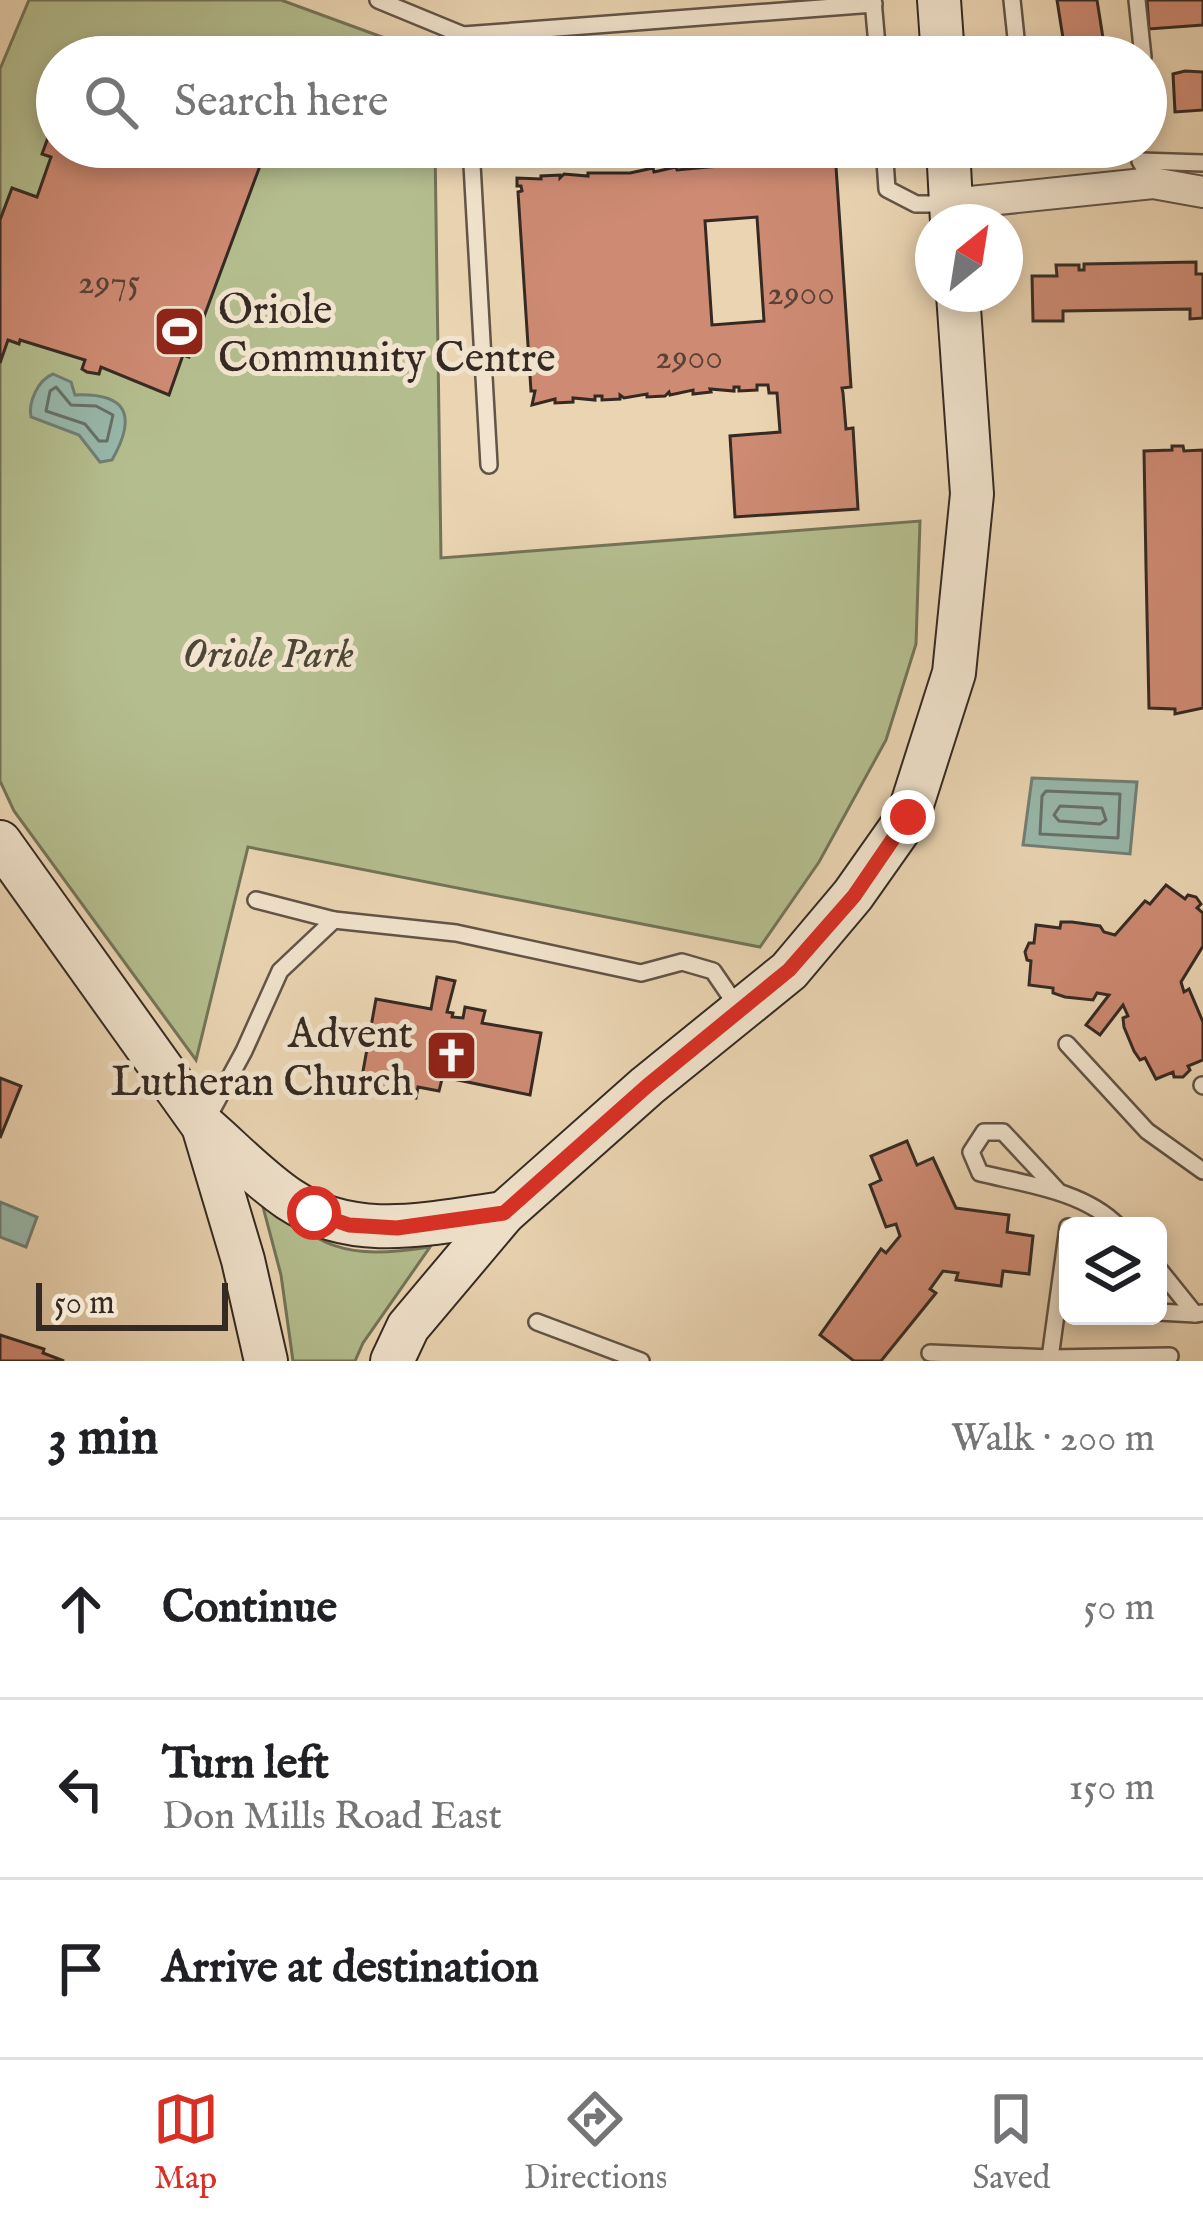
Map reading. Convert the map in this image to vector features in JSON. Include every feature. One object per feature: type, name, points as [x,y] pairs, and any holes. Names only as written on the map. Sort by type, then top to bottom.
[{"type":"main road","points":[[939,0],[942,36]]},
{"type":"main road","points":[[949,168],[951,204]]},
{"type":"main road","points":[[392,1361],[408,1328],[504,1213],[789,970],[854,896],[908,817],[954,673],[972,494],[959,312]]},
{"type":"main road","points":[[0,842],[203,1126],[287,1198],[349,1225],[397,1228],[504,1213]]},
{"type":"main road","points":[[203,1126],[244,1261],[266,1361]]},
{"type":"street","points":[[987,204],[1128,168]]},
{"type":"street","points":[[1152,168],[1203,192]]},
{"type":"lane","points":[[378,0],[463,34],[874,2],[876,36]]},
{"type":"lane","points":[[1012,0],[1016,36]]},
{"type":"lane","points":[[1137,0],[1141,36]]},
{"type":"lane","points":[[1167,164],[1203,163]]},
{"type":"lane","points":[[472,168],[489,465]]},
{"type":"lane","points":[[885,168],[887,190],[916,204]]},
{"type":"lane","points":[[256,901],[334,920],[456,933],[641,973],[682,962],[712,971],[739,1009]]},
{"type":"lane","points":[[203,1126],[280,970],[334,920]]},
{"type":"lane","points":[[1067,1044],[1147,1131],[1203,1171]]},
{"type":"lane","points":[[1067,1217],[1065,1195],[1003,1132],[984,1132],[970,1152],[980,1173],[1065,1195],[1109,1217]]},
{"type":"lane","points":[[1167,1278],[1199,1314]]},
{"type":"lane","points":[[1050,1358],[1059,1292]]},
{"type":"lane","points":[[1167,1312],[1199,1314]]},
{"type":"lane","points":[[537,1322],[640,1361]]},
{"type":"lane","points":[[930,1353],[1170,1356]]},
{"type":"green space","name":"Oriole Park","points":[[29,0],[281,0],[379,36],[36,36],[36,168],[435,168],[441,558],[920,521],[916,644],[886,740],[819,862],[760,947],[248,847],[196,1060],[14,811],[0,781],[0,69]]},
{"type":"green space","points":[[258,1188],[298,1225],[335,1246],[376,1252],[430,1247],[355,1361],[293,1361],[281,1275]]},
{"type":"water","points":[[53,374],[71,382],[75,395],[106,398],[122,410],[124,430],[112,460],[100,462],[79,435],[31,417],[35,392]]},
{"type":"water","points":[[1032,778],[1137,782],[1130,854],[1023,845]]},
{"type":"water","points":[[0,1202],[37,1217],[26,1247],[0,1237]]},
{"type":"building","points":[[1057,0],[1097,0],[1103,36],[1063,36]]},
{"type":"building","points":[[1147,0],[1203,0],[1203,25],[1149,29]]},
{"type":"building","points":[[1203,72],[1203,110],[1175,112],[1173,74]]},
{"type":"building","name":"Oriole Community Centre","points":[[47,168],[259,168],[189,357],[183,355],[169,395],[101,367],[99,374],[87,372],[82,369],[85,360],[20,340],[19,344],[8,340],[0,363],[0,220],[12,188],[37,197]]},
{"type":"building","points":[[836,168],[851,387],[842,388],[846,429],[853,428],[858,509],[735,517],[730,436],[780,432],[777,393],[769,393],[768,385],[757,385],[757,390],[734,387],[734,391],[710,389],[693,394],[693,390],[602,400],[595,396],[595,400],[573,398],[573,402],[555,403],[555,399],[532,405],[535,391],[531,391],[518,192],[522,191],[517,178]],"holes":[[[757,217],[764,321],[712,325],[705,221]]]},
{"type":"building","points":[[1196,262],[1196,274],[1203,274],[1203,318],[1190,319],[1190,309],[1063,311],[1063,321],[1033,321],[1032,276],[1057,276],[1056,265],[1079,265],[1084,270],[1084,264]]},
{"type":"building","points":[[1172,446],[1203,450],[1203,708],[1175,714],[1175,709],[1149,708],[1144,451],[1172,450]]},
{"type":"building","points":[[1166,885],[1185,899],[1196,897],[1203,913],[1203,946],[1181,982],[1184,992],[1189,989],[1203,1022],[1203,1060],[1188,1066],[1183,1077],[1174,1077],[1173,1072],[1156,1079],[1145,1058],[1140,1060],[1134,1051],[1124,1027],[1123,1018],[1128,1016],[1123,1005],[1100,1035],[1086,1025],[1109,995],[1097,993],[1093,1000],[1065,997],[1053,993],[1053,988],[1029,985],[1031,961],[1025,952],[1034,943],[1036,925],[1060,928],[1061,922],[1072,922],[1100,926],[1115,935]]},
{"type":"building","name":"Advent Lutheran Church","points":[[437,977],[455,981],[447,1012],[452,1017],[463,1018],[465,1007],[485,1011],[482,1023],[541,1033],[530,1095],[453,1079],[442,1079],[439,1091],[418,1087],[416,1098],[360,1088],[376,999],[431,1009]]},
{"type":"building","points":[[0,1078],[21,1086],[0,1138]]},
{"type":"building","points":[[907,1141],[917,1165],[933,1158],[956,1208],[1009,1215],[1007,1232],[1033,1236],[1029,1274],[1003,1271],[1001,1286],[956,1280],[958,1273],[943,1271],[930,1289],[936,1293],[881,1361],[854,1361],[820,1335],[881,1249],[886,1253],[900,1236],[896,1224],[886,1227],[870,1185],[881,1180],[871,1156]]},
{"type":"building","points":[[0,1335],[44,1349],[43,1353],[64,1361],[0,1361]]},
{"type":"place","name":"Oriole Community Centre","points":[[179,332]]},
{"type":"place","name":"Advent Lutheran Church","points":[[452,1056]]},
{"type":"route","points":[[314,1213],[349,1225],[397,1228],[504,1213],[647,1086],[789,970],[854,896],[908,817]]}]
